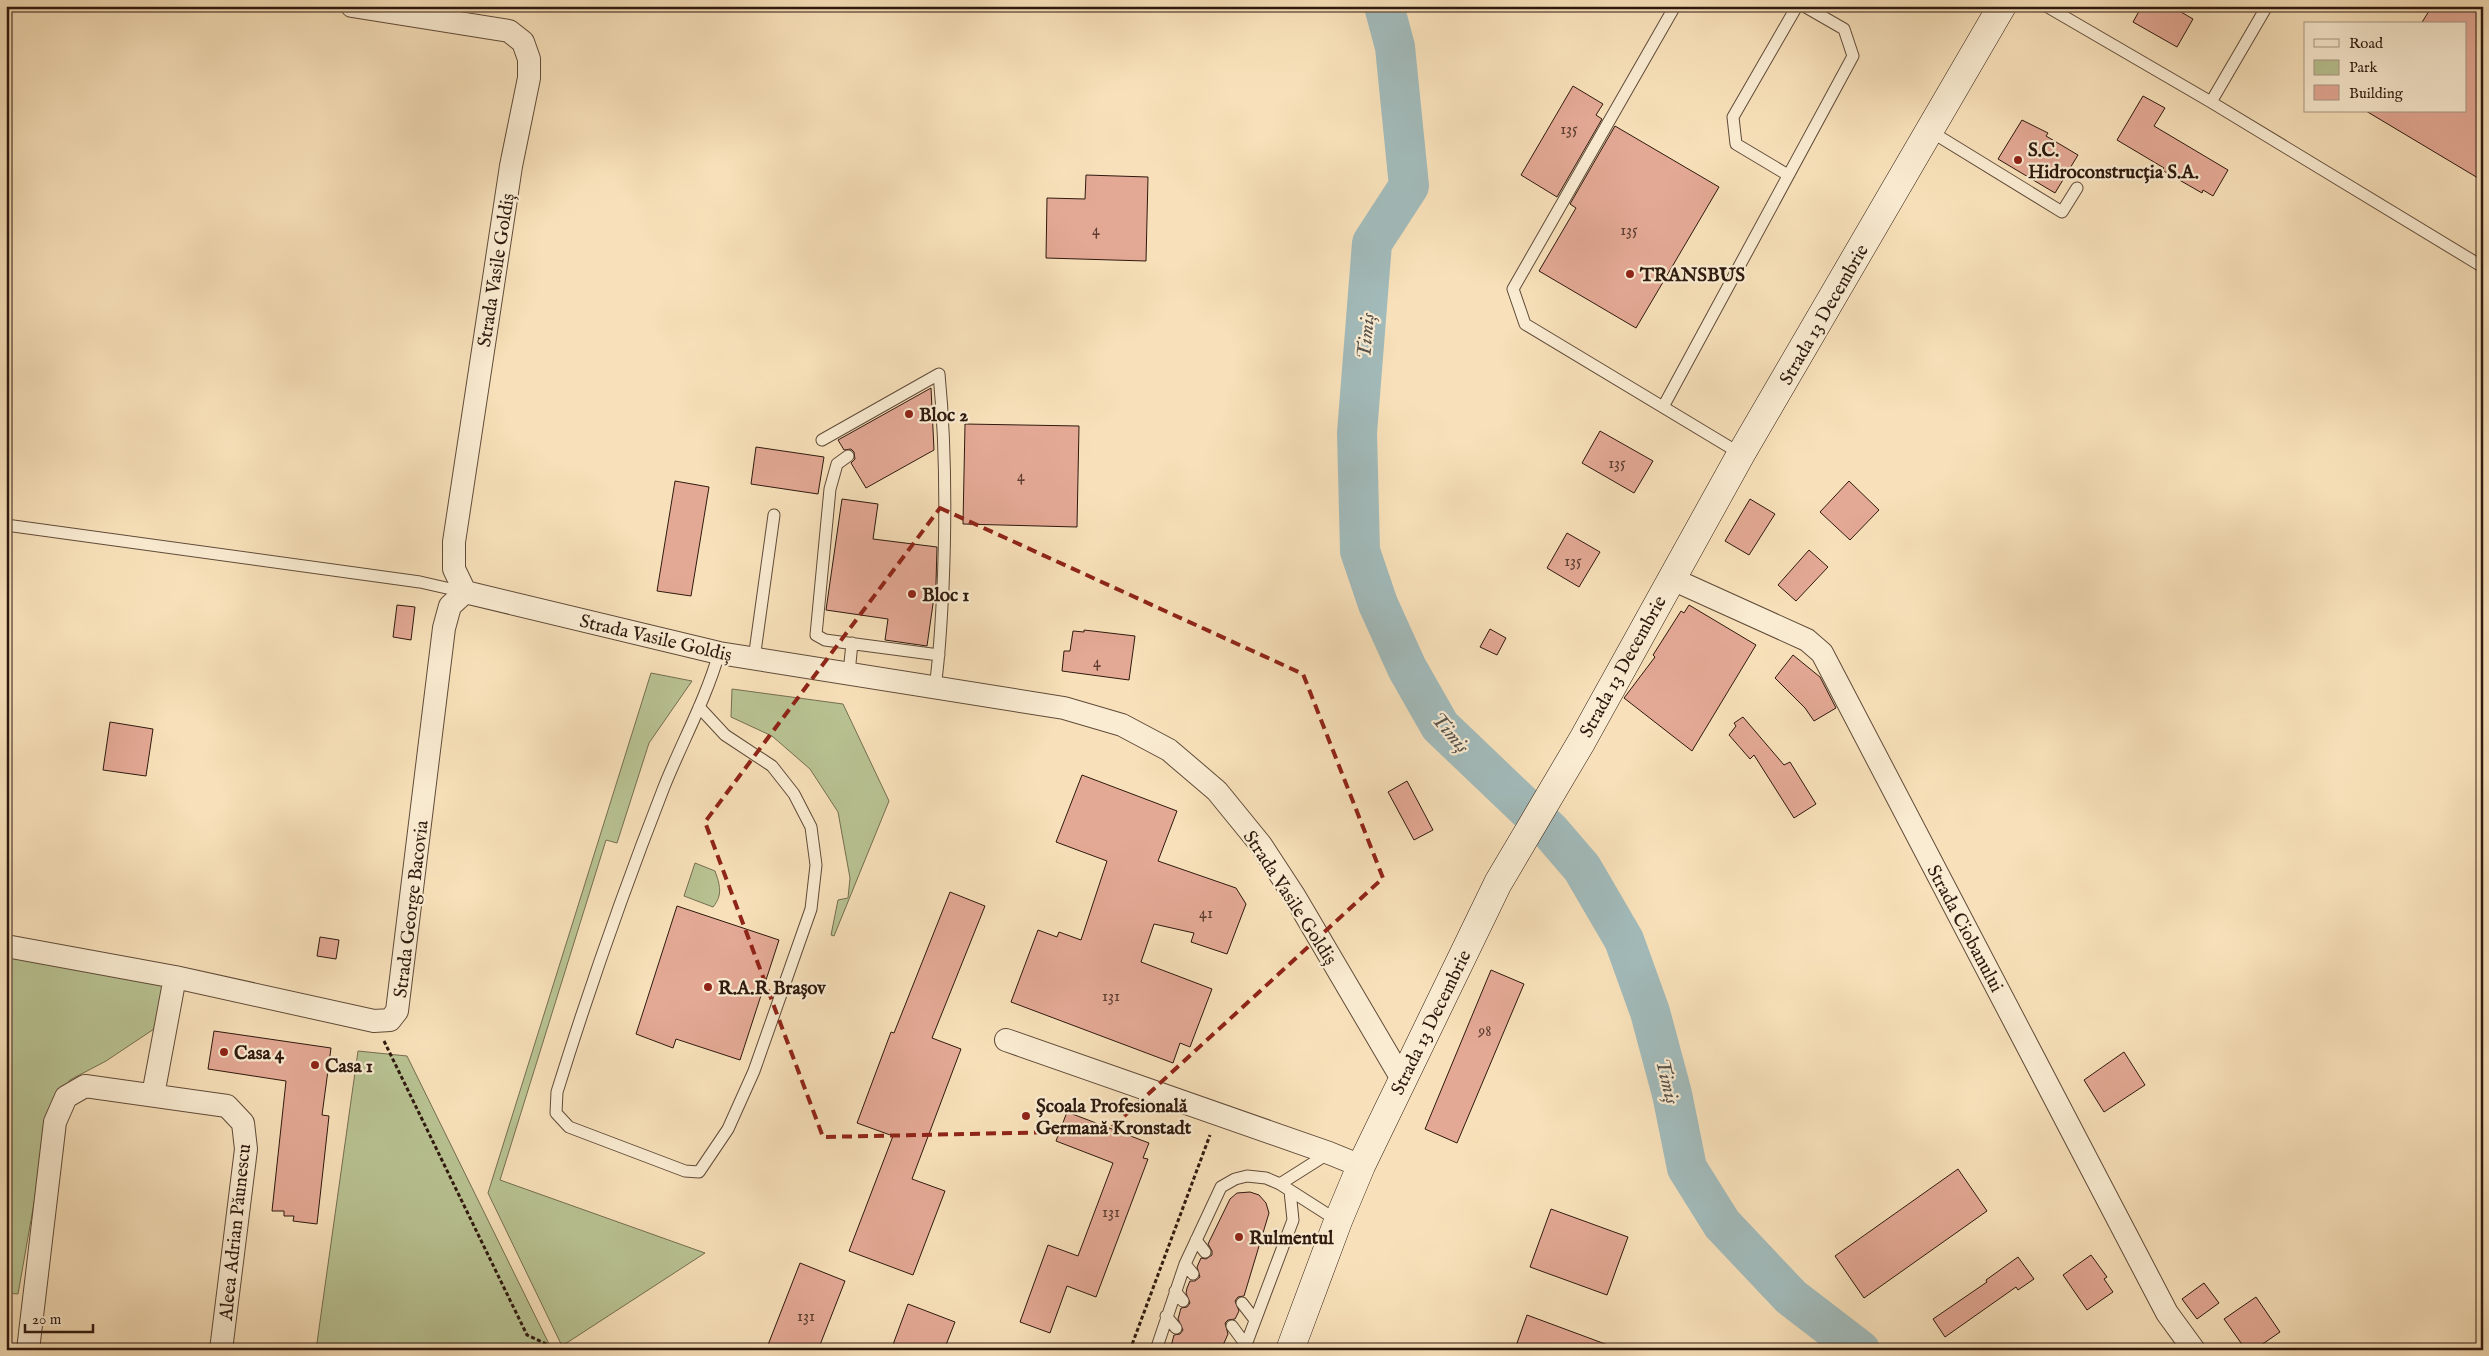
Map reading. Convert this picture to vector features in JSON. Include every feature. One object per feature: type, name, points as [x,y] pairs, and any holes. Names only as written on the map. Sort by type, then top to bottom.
[{"type":"main road","name":"Strada 13 Decembrie","points":[[1290,1350],[1338,1221],[1361,1166],[1498,882],[1582,741],[1670,578],[1741,454],[2002,6]]},
{"type":"street","name":"Strada Vasile Goldiș","points":[[352,6],[509,30],[523,42],[529,59],[529,78],[511,166],[454,542],[454,569],[465,592],[719,653],[1064,708],[1122,725],[1169,750],[1217,791],[1262,845],[1402,1079]]},
{"type":"street","name":"Strada Ciobanului","points":[[1670,578],[1807,640],[1822,653],[2167,1314],[2194,1350]]},
{"type":"street","name":"Strada George Bacovia","points":[[374,1021],[390,1020],[397,1011],[444,628],[450,606],[465,592]]},
{"type":"street","points":[[6,946],[175,977],[374,1021]]},
{"type":"street","points":[[153,1095],[175,977]]},
{"type":"street","points":[[1006,1040],[1329,1152],[1361,1166]]},
{"type":"street","name":"Aleea Adrian Păunescu","points":[[28,1350],[54,1122],[66,1097],[85,1086],[227,1106],[244,1123],[246,1149],[221,1350]]},
{"type":"lane","points":[[1675,6],[1513,289],[1525,324],[1741,454]]},
{"type":"lane","points":[[1788,175],[1736,144],[1733,117],[1797,6]]},
{"type":"lane","points":[[1663,407],[1853,56],[1844,29],[1804,6]]},
{"type":"lane","points":[[2046,6],[2211,102],[2483,267]]},
{"type":"lane","points":[[2211,102],[2267,6]]},
{"type":"lane","points":[[1930,131],[2062,212],[2077,188]]},
{"type":"lane","points":[[822,440],[939,374],[945,434],[945,518],[939,655],[935,687]]},
{"type":"lane","points":[[848,456],[838,464],[830,489],[816,635],[825,640],[939,655]]},
{"type":"lane","points":[[754,659],[774,515]]},
{"type":"lane","points":[[6,525],[420,582],[465,592]]},
{"type":"lane","points":[[849,673],[852,643]]},
{"type":"lane","points":[[699,707],[725,735],[772,766],[794,794],[811,827],[816,865],[811,909],[754,1071],[728,1129],[699,1172],[685,1171],[569,1127],[556,1114],[557,1092],[604,948],[665,786],[713,674],[719,653]]},
{"type":"lane","points":[[1285,1188],[1329,1152]]},
{"type":"lane","points":[[1160,1347],[1166,1316],[1185,1264],[1221,1187],[1235,1179],[1247,1176],[1266,1178],[1338,1221]]},
{"type":"lane","points":[[1245,1347],[1293,1220],[1285,1188]]},
{"type":"lane","points":[[1196,1240],[1204,1252]]},
{"type":"lane","points":[[1185,1264],[1194,1274]]},
{"type":"lane","points":[[1175,1291],[1183,1302]]},
{"type":"lane","points":[[1242,1303],[1255,1320]]},
{"type":"lane","points":[[1166,1316],[1176,1328]]},
{"type":"lane","points":[[1232,1326],[1245,1347]]},
{"type":"path","points":[[374,1021],[527,1335],[559,1350]]},
{"type":"path","points":[[1130,1350],[1217,1114]]},
{"type":"highlighted area","points":[[940,508],[1303,674],[1383,878],[1108,1131],[823,1137],[705,822]]},
{"type":"green space","points":[[651,673],[692,681],[649,743],[617,843],[606,840],[500,1180],[705,1253],[562,1346],[488,1193]]},
{"type":"green space","points":[[732,689],[843,704],[889,801],[834,936],[831,935],[838,900],[848,898],[850,878],[838,812],[810,769],[772,736],[731,717]]},
{"type":"green space","points":[[695,863],[715,871],[720,890],[713,907],[684,896]]},
{"type":"green space","points":[[6,957],[166,984],[154,1029],[106,1061],[70,1080],[50,1112],[18,1294],[6,1293]]},
{"type":"green space","points":[[358,1051],[407,1056],[552,1350],[316,1350]]},
{"type":"building","points":[[2142,6],[2171,6],[2193,19],[2177,47],[2133,22]]},
{"type":"building","points":[[2432,6],[2483,6],[2483,181],[2368,112],[2466,112],[2466,22],[2422,22]]},
{"type":"building","points":[[1573,86],[1603,104],[1596,115],[1602,119],[1557,197],[1521,175]]},
{"type":"building","points":[[2143,96],[2165,108],[2154,126],[2228,170],[2213,196],[2203,190],[2202,193],[2162,170],[2164,168],[2117,140]]},
{"type":"building","points":[[2022,120],[2048,133],[2046,136],[2078,155],[2055,193],[1998,159]]},
{"type":"building","points":[[1615,126],[1719,187],[1636,328],[1539,271],[1576,208],[1570,204]]},
{"type":"building","points":[[1086,175],[1148,177],[1146,261],[1046,258],[1047,198],[1085,199]]},
{"type":"building","name":"Bloc 2","points":[[931,388],[934,450],[866,488],[851,463],[855,459],[854,452],[851,449],[844,450],[838,440]]},
{"type":"building","points":[[965,424],[1079,426],[1077,527],[963,524]]},
{"type":"building","points":[[1600,431],[1653,461],[1634,493],[1582,463]]},
{"type":"building","points":[[756,447],[824,457],[818,494],[751,484]]},
{"type":"building","points":[[675,481],[709,487],[691,596],[657,591]]},
{"type":"building","points":[[1849,481],[1879,510],[1850,540],[1820,512]]},
{"type":"building","points":[[842,499],[878,504],[873,539],[937,547],[936,583],[927,646],[885,640],[888,619],[826,610]]},
{"type":"building","points":[[1750,499],[1775,514],[1749,555],[1725,541]]},
{"type":"building","points":[[1567,533],[1600,552],[1579,587],[1547,568]]},
{"type":"building","points":[[1809,550],[1828,567],[1796,601],[1778,585]]},
{"type":"building","points":[[397,605],[415,607],[411,640],[393,637]]},
{"type":"building","points":[[1689,605],[1756,645],[1692,751],[1624,698],[1655,657],[1653,655],[1681,611],[1684,613]]},
{"type":"building","points":[[1490,629],[1506,638],[1497,655],[1480,647]]},
{"type":"building","points":[[1084,630],[1135,636],[1129,680],[1062,671],[1064,651],[1070,651],[1073,631],[1084,632]]},
{"type":"building","points":[[1793,655],[1820,677],[1836,708],[1814,721],[1805,708],[1775,678]]},
{"type":"building","points":[[1743,717],[1784,765],[1790,762],[1816,804],[1794,818],[1754,755],[1750,759],[1729,735],[1736,726],[1734,723]]},
{"type":"building","points":[[110,722],[153,729],[146,776],[103,770]]},
{"type":"building","points":[[1082,775],[1177,811],[1158,861],[1236,888],[1246,904],[1227,954],[1191,942],[1194,933],[1154,924],[1141,962],[1212,989],[1190,1047],[1180,1043],[1173,1063],[1011,1002],[1038,930],[1057,937],[1059,932],[1081,940],[1107,861],[1056,842]]},
{"type":"building","points":[[1407,781],[1433,830],[1414,840],[1388,792]]},
{"type":"building","points":[[950,892],[985,906],[932,1038],[961,1049],[912,1179],[945,1191],[913,1275],[849,1251],[893,1136],[857,1123],[891,1032],[894,1033]]},
{"type":"building","name":"R.A.R Brașov","points":[[677,906],[779,940],[740,1060],[676,1039],[673,1048],[636,1034]]},
{"type":"building","points":[[320,937],[339,940],[336,959],[317,956]]},
{"type":"building","points":[[1491,970],[1524,984],[1457,1143],[1425,1129]]},
{"type":"building","points":[[214,1031],[331,1048],[322,1115],[329,1116],[317,1224],[293,1221],[294,1216],[284,1216],[284,1211],[272,1211],[286,1081],[208,1069]]},
{"type":"building","points":[[2124,1052],[2145,1085],[2104,1112],[2084,1080]]},
{"type":"building","name":"Școala Profesională Germană Kronstadt","points":[[1067,1112],[1149,1143],[1143,1158],[1148,1159],[1096,1297],[1067,1286],[1050,1333],[1020,1322],[1048,1245],[1078,1256],[1113,1163],[1056,1141]]},
{"type":"building","points":[[1958,1169],[1987,1211],[1864,1298],[1835,1256]]},
{"type":"building","points":[[1250,1192],[1259,1195],[1266,1203],[1269,1213],[1244,1296],[1238,1297],[1235,1301],[1239,1311],[1235,1319],[1228,1320],[1225,1323],[1228,1334],[1221,1350],[1170,1350],[1174,1335],[1180,1334],[1183,1330],[1178,1319],[1181,1308],[1187,1307],[1190,1303],[1186,1293],[1187,1288],[1190,1281],[1195,1281],[1200,1277],[1197,1267],[1201,1258],[1206,1259],[1212,1255],[1208,1244],[1230,1199],[1237,1193]]},
{"type":"building","points":[[1551,1209],[1628,1237],[1607,1295],[1530,1267]]},
{"type":"building","points":[[2091,1255],[2107,1277],[2104,1279],[2113,1292],[2087,1310],[2063,1275]]},
{"type":"building","points":[[2018,1257],[2034,1279],[2018,1290],[2016,1287],[1945,1337],[1933,1319],[1987,1282],[1986,1280]]},
{"type":"building","points":[[800,1263],[845,1281],[818,1350],[766,1350]]},
{"type":"building","points":[[2204,1283],[2219,1303],[2197,1319],[2182,1299]]},
{"type":"building","points":[[2256,1297],[2280,1332],[2254,1350],[2246,1350],[2224,1319]]},
{"type":"building","points":[[908,1304],[955,1322],[944,1350],[891,1350]]},
{"type":"building","points":[[1527,1315],[1616,1348],[1616,1350],[1525,1350],[1516,1346]]},
{"type":"waterway","name":"Timiș","points":[[1384,6],[1395,47],[1409,186],[1372,243],[1357,433],[1360,551],[1378,604],[1407,668],[1440,726],[1551,832],[1582,868],[1624,940],[1650,1012],[1672,1094],[1687,1168],[1722,1224],[1791,1297],[1860,1350]]},
{"type":"place","name":"S.C. Hidroconstrucția S.A.","points":[[2018,160]]},
{"type":"place","name":"TRANSBUS","points":[[1630,274]]},
{"type":"place","name":"Bloc 2","points":[[909,414]]},
{"type":"place","name":"Bloc 1","points":[[912,594]]},
{"type":"place","name":"R.A.R Brașov","points":[[708,987]]},
{"type":"place","name":"Casa 4","points":[[224,1052]]},
{"type":"place","name":"Casa 1","points":[[315,1065]]},
{"type":"place","name":"Școala Profesională Germană Kronstadt","points":[[1026,1116]]},
{"type":"place","name":"Rulmentul","points":[[1239,1237]]}]
